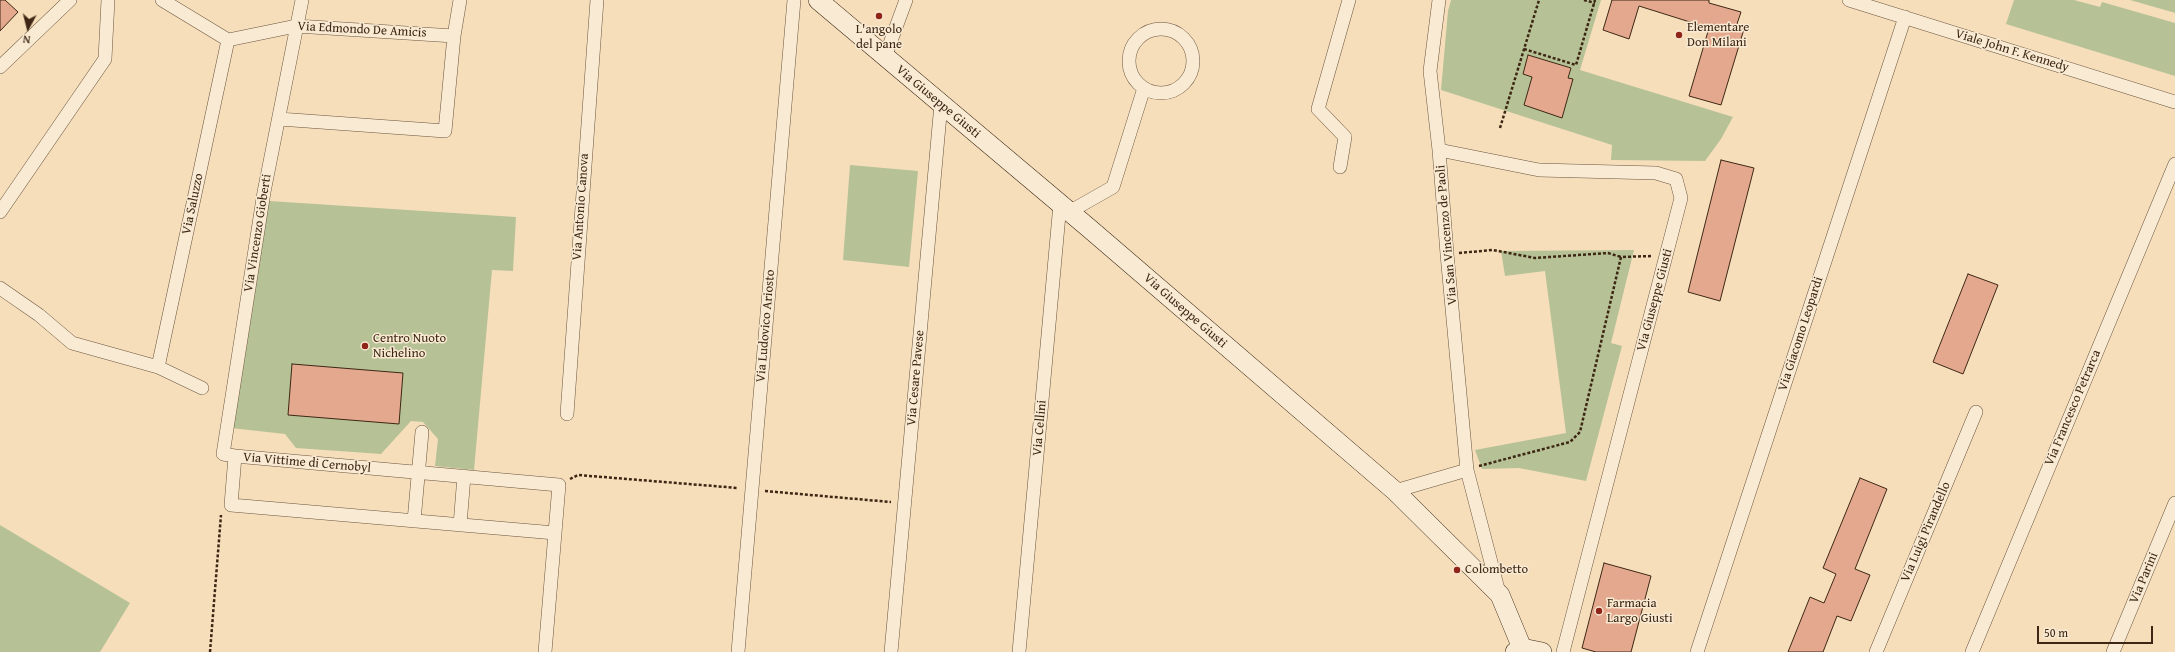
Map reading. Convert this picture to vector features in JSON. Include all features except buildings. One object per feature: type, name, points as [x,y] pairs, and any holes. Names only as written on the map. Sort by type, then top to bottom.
[{"type":"street","points":[[0,67],[70,0]]},
{"type":"street","points":[[0,212],[105,59],[108,0]]},
{"type":"street","points":[[162,0],[228,40]]},
{"type":"street","name":"Via Vincenzo Gioberti","points":[[235,456],[223,454],[264,192],[302,0]]},
{"type":"street","points":[[279,118],[445,131],[454,36],[460,0]]},
{"type":"street","name":"Via Antonio Canova","points":[[567,414],[597,0]]},
{"type":"street","name":"Via Ludovico Ariosto","points":[[738,652],[794,0]]},
{"type":"street","name":"Via Giuseppe Giusti","points":[[818,0],[1065,208],[1395,491],[1500,595],[1518,650]]},
{"type":"street","points":[[886,57],[906,0]]},
{"type":"street","points":[[1340,167],[1345,137],[1318,109],[1350,0]]},
{"type":"street","name":"Via San Vincenzo de Paoli","points":[[1439,0],[1430,71],[1439,150],[1446,254],[1467,470],[1500,595]]},
{"type":"street","name":"Viale John F. Kennedy","points":[[1849,0],[2175,102]]},
{"type":"street","name":"Via Giacomo Leopardi","points":[[1697,652],[1905,17]]},
{"type":"street","name":"Via Edmondo De Amicis","points":[[228,40],[296,26],[454,36]]},
{"type":"street","points":[[1155,29],[1166,29],[1176,32],[1187,42],[1193,54],[1194,65],[1189,78],[1182,86],[1169,92],[1158,93],[1144,88],[1131,72],[1129,57],[1134,44],[1142,35],[1155,29]]},
{"type":"street","name":"Via Saluzzo","points":[[158,368],[228,40]]},
{"type":"street","points":[[1065,208],[1112,187],[1144,88]]},
{"type":"street","name":"Via Cesare Pavese","points":[[890,652],[941,104]]},
{"type":"street","name":"Via Giuseppe Giusti","points":[[1439,150],[1539,170],[1656,173],[1676,179],[1681,198],[1563,652]]},
{"type":"street","name":"Via Francesco Petrarca","points":[[1972,652],[2175,164]]},
{"type":"street","name":"Via Cellini","points":[[1019,652],[1065,208]]},
{"type":"street","points":[[0,288],[39,315],[72,343],[158,368],[202,388]]},
{"type":"street","name":"Via Luigi Pirandello","points":[[1876,652],[1976,412]]},
{"type":"street","points":[[414,521],[422,432]]},
{"type":"street","name":"Via Vittime di Cernobyl","points":[[231,505],[235,456],[559,484]]},
{"type":"street","points":[[1395,491],[1467,470]]},
{"type":"street","points":[[460,525],[464,476]]},
{"type":"street","points":[[545,652],[559,484]]},
{"type":"street","name":"Via Parini","points":[[2113,652],[2175,504]]},
{"type":"street","points":[[231,505],[555,533]]},
{"type":"street","points":[[1518,650],[1542,652]]},
{"type":"path","points":[[1500,128],[1539,0]]},
{"type":"path","points":[[1524,49],[1576,65],[1595,2],[1584,0]]},
{"type":"path","points":[[1446,254],[1493,250],[1535,258],[1608,253],[1622,257],[1667,255]]},
{"type":"path","points":[[1467,470],[1570,442],[1580,432],[1622,257]]},
{"type":"path","points":[[559,484],[578,475],[904,503]]},
{"type":"path","points":[[210,652],[221,512],[231,505]]},
{"type":"green space","points":[[1451,0],[1601,0],[1580,70],[1733,117],[1721,139],[1705,161],[1611,160],[1612,145],[1441,90],[1448,11]]},
{"type":"green space","points":[[2014,0],[2074,0],[2100,7],[2102,2],[2175,23],[2175,76],[2006,24]]},
{"type":"green space","points":[[2130,0],[2175,0],[2175,13],[2172,12]]},
{"type":"green space","points":[[850,165],[918,171],[909,267],[843,260]]},
{"type":"green space","name":"Centro Nuoto Nichelino","points":[[269,201],[516,217],[513,271],[492,270],[474,470],[435,466],[438,439],[423,422],[411,421],[381,454],[296,448],[285,434],[231,428]]},
{"type":"green space","points":[[1634,250],[1611,343],[1622,346],[1586,481],[1519,468],[1482,469],[1475,450],[1566,433],[1545,271],[1505,276],[1501,251]]},
{"type":"green space","points":[[0,525],[130,603],[100,652],[0,652]]},
{"type":"place","name":"L'angolo del pane","points":[[879,16]]},
{"type":"place","name":"Elementare Don Milani","points":[[1679,35]]},
{"type":"place","name":"Centro Nuoto Nichelino","points":[[365,346]]},
{"type":"place","name":"Colombetto","points":[[1457,570]]},
{"type":"place","name":"Farmacia Largo Giusti","points":[[1599,611]]}]
